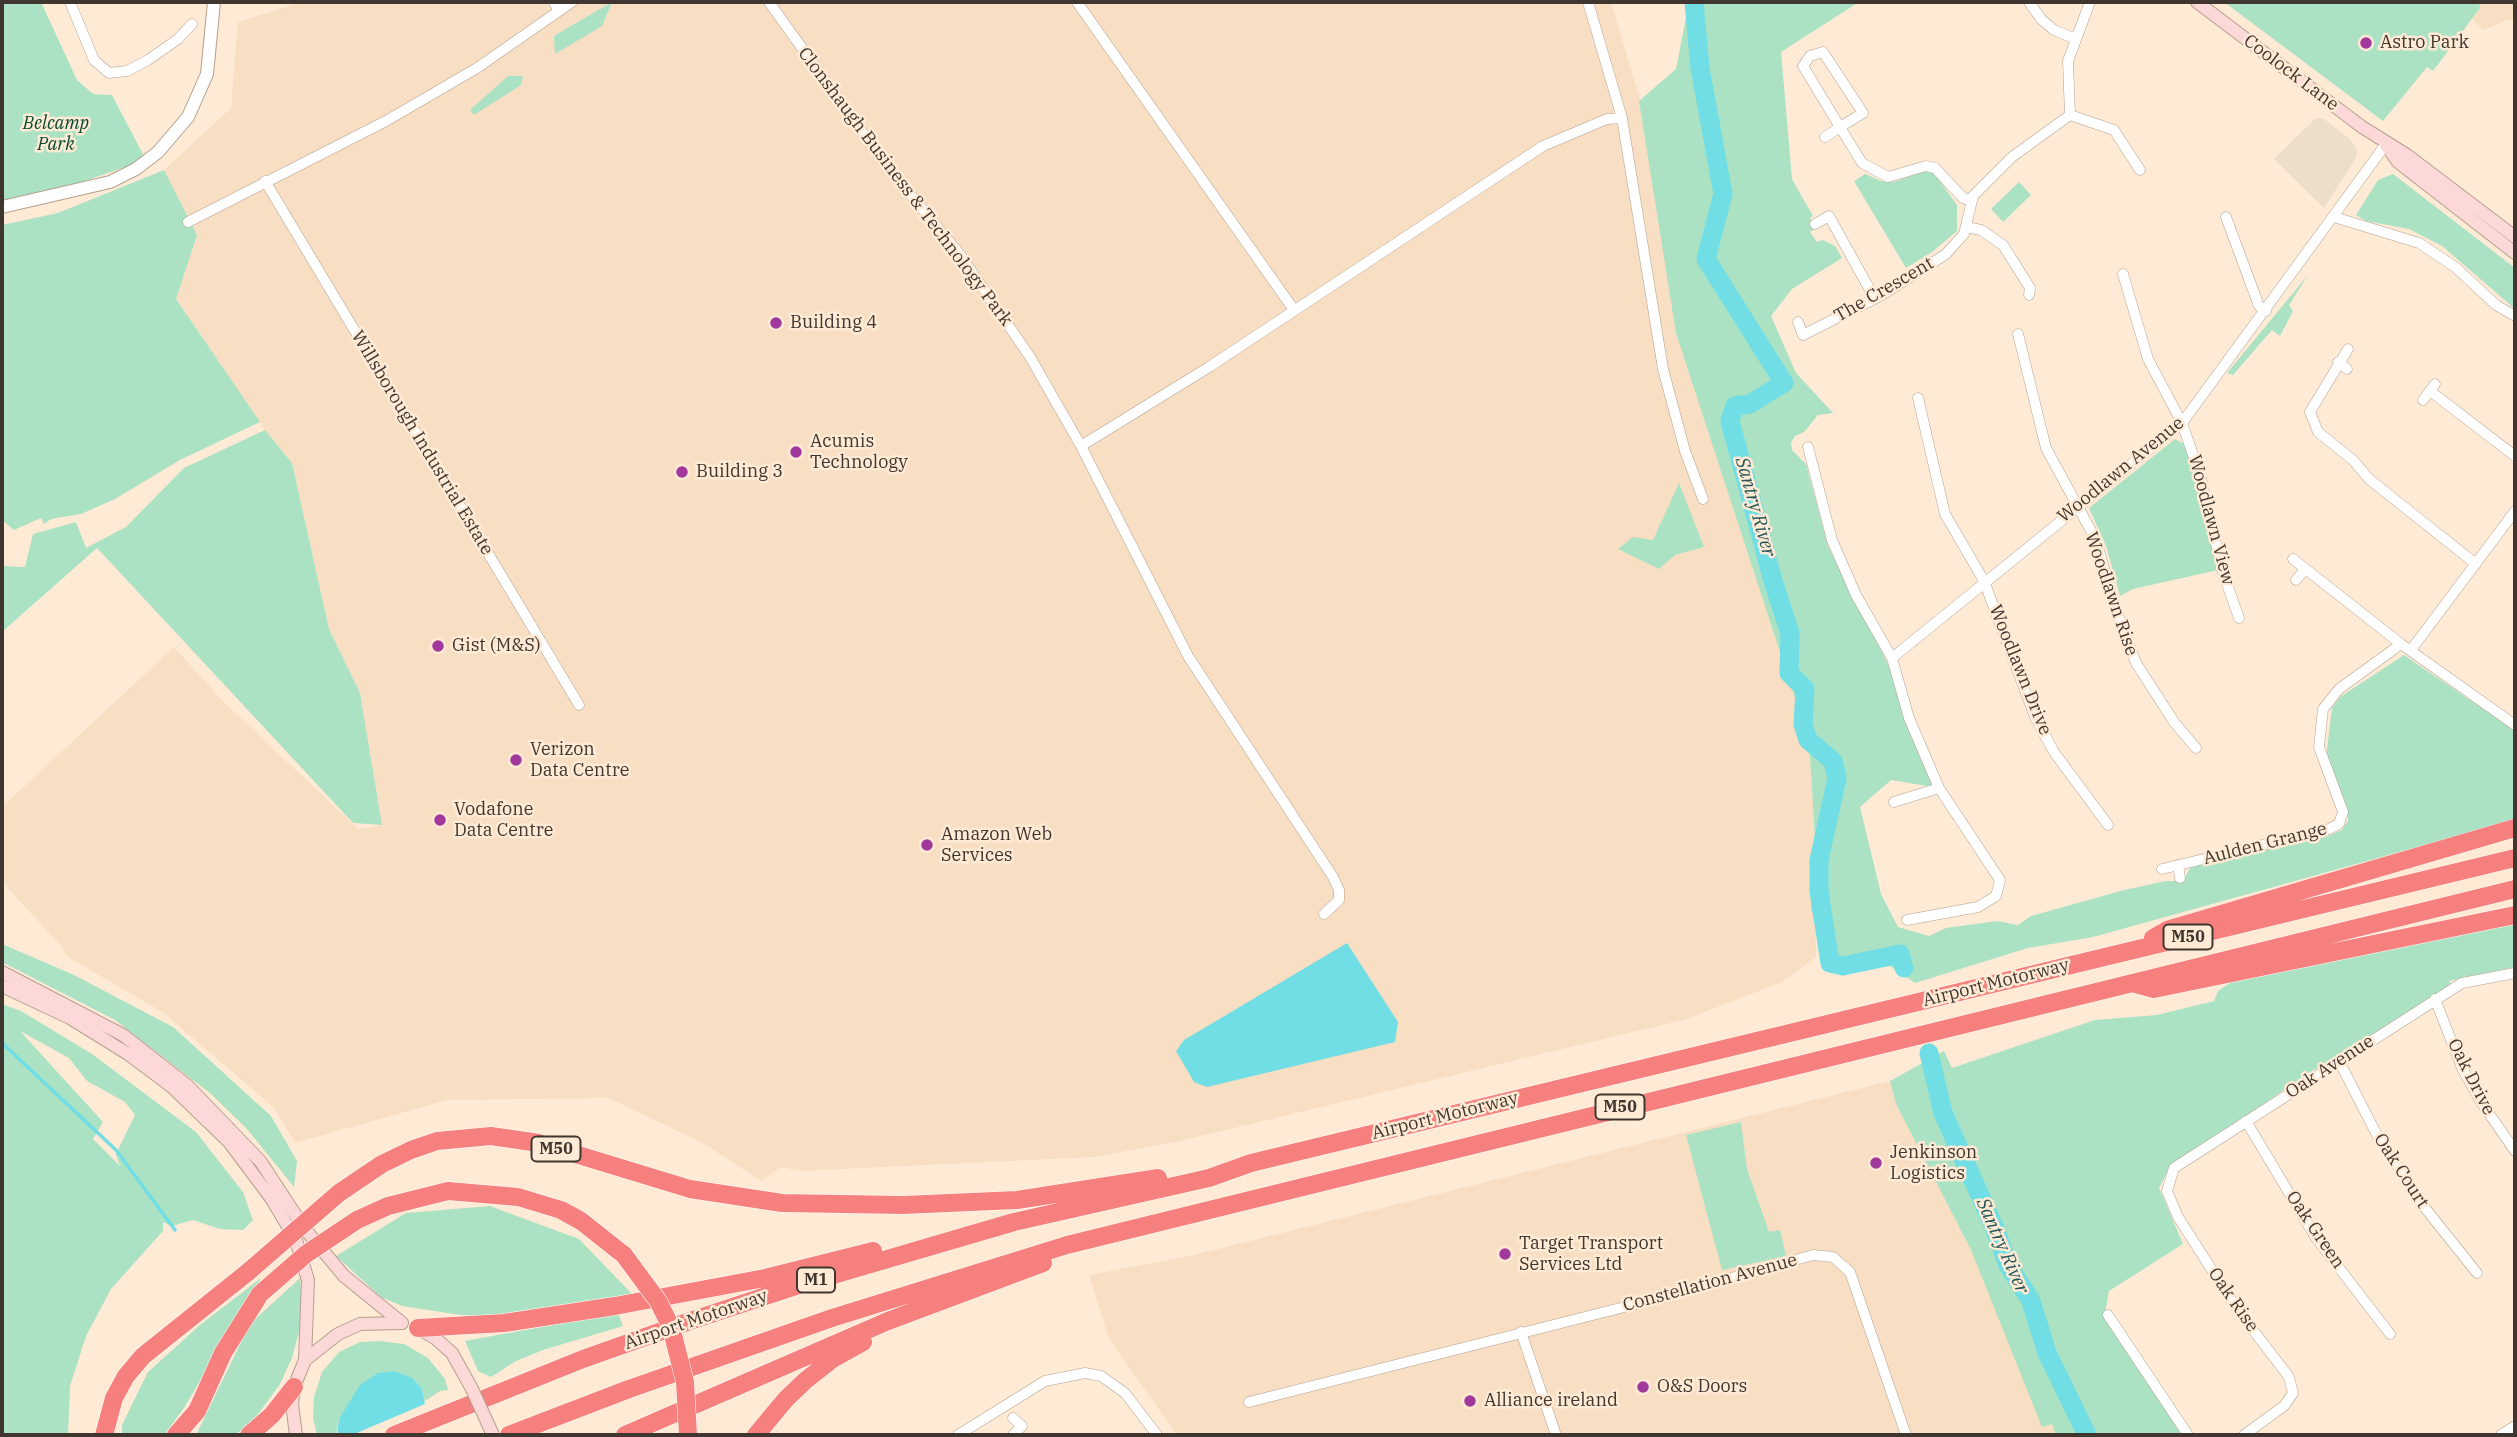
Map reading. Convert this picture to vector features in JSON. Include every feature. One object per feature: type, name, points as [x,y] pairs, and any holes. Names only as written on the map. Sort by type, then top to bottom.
[{"type":"highway","points":[[2132,950],[2167,930],[2515,828]]},
{"type":"highway","name":"Airport Motorway","points":[[394,1435],[690,1321],[802,1284],[1014,1222],[1209,1178],[1251,1163],[2515,858]]},
{"type":"highway","name":"Airport Motorway","points":[[509,1435],[629,1389],[832,1318],[1067,1245],[2515,889]]},
{"type":"highway","points":[[2129,982],[2154,989],[2515,915]]},
{"type":"highway","name":"M50","points":[[104,1431],[126,1376],[143,1356],[248,1272],[339,1193],[382,1164],[424,1146],[461,1137],[492,1136],[539,1143],[690,1189],[782,1203],[903,1205],[1017,1200],[1181,1174],[1231,1163],[1251,1163]]},
{"type":"highway","points":[[176,1435],[197,1411],[223,1353],[260,1294],[306,1254],[357,1220],[388,1206],[448,1191],[506,1196],[561,1210],[603,1236],[624,1255],[652,1292],[671,1327],[685,1382],[688,1435]]},
{"type":"highway","name":"M50","points":[[755,1435],[786,1399],[834,1358],[927,1307],[1096,1244],[1212,1208]]},
{"type":"highway","points":[[410,1326],[505,1323],[694,1293],[765,1279],[947,1233],[1014,1222]]},
{"type":"highway","points":[[625,1435],[842,1340],[927,1307]]},
{"type":"highway","points":[[249,1435],[272,1415],[295,1387]]},
{"type":"main road","name":"Coolock Lane","points":[[2197,2],[2515,237]]},
{"type":"main road","name":"Coolock Lane","points":[[2386,144],[2398,162],[2515,253]]},
{"type":"main road","points":[[2,972],[124,1035],[177,1076],[261,1162],[304,1228],[344,1276],[410,1326],[435,1338],[452,1353],[493,1435]]},
{"type":"main road","points":[[2,986],[70,1018],[128,1054],[172,1087],[229,1142],[271,1198],[296,1240],[308,1280],[305,1360],[292,1404],[296,1435]]},
{"type":"main road","points":[[305,1360],[338,1334],[360,1324],[410,1326]]},
{"type":"street","points":[[70,2],[94,60],[109,73],[127,71],[148,60],[178,39],[192,24]]},
{"type":"street","points":[[2,206],[110,181],[136,169],[158,152],[188,117],[207,74],[214,2]]},
{"type":"street","points":[[188,222],[386,121],[477,68],[556,6],[572,2]]},
{"type":"street","name":"Clonshaugh Business & Technology Park","points":[[769,2],[880,157],[961,256],[1030,357],[1081,446],[1188,656],[1333,877],[1339,890],[1339,900],[1324,914]]},
{"type":"street","points":[[1077,2],[1294,310]]},
{"type":"street","points":[[1588,2],[1622,118],[1663,369],[1685,451],[1703,499]]},
{"type":"street","points":[[2029,2],[2048,25],[2076,39]]},
{"type":"street","points":[[2090,2],[2068,61],[2066,78],[2070,115],[2114,130],[2140,170]]},
{"type":"street","points":[[1825,137],[1840,127],[1863,113],[1823,52],[1810,56],[1803,66],[1840,127],[1862,163],[1874,172],[1888,177],[1926,166],[1935,167],[1963,198],[1972,201]]},
{"type":"street","name":"The Crescent","points":[[1798,322],[1803,335],[1875,299],[1945,254],[1959,241],[1972,201],[2012,158],[2070,115]]},
{"type":"street","points":[[1081,446],[1151,405],[1544,146],[1607,119],[1622,118]]},
{"type":"street","name":"Woodlawn Avenue","points":[[1892,658],[2182,423],[2386,144]]},
{"type":"street","name":"Willsborough Industrial Estate","points":[[265,181],[579,705]]},
{"type":"street","points":[[1815,224],[1829,216],[1875,299]]},
{"type":"street","points":[[2226,217],[2259,306],[2266,311]]},
{"type":"street","points":[[2334,217],[2419,243],[2455,267],[2496,305],[2515,316]]},
{"type":"street","points":[[1966,226],[1981,230],[2003,246],[2030,288],[2029,295]]},
{"type":"street","name":"Woodlawn View","points":[[2123,274],[2148,359],[2182,423],[2201,478],[2222,570],[2239,618]]},
{"type":"street","name":"Woodlawn Rise","points":[[2018,334],[2046,448],[2096,540],[2114,604],[2136,663],[2174,722],[2196,748]]},
{"type":"street","points":[[2348,349],[2343,365],[2310,412],[2318,432],[2353,460],[2369,478],[2476,564]]},
{"type":"street","points":[[2429,392],[2515,456]]},
{"type":"street","name":"Woodlawn Drive","points":[[1918,398],[1945,514],[1984,581],[2035,717],[2054,752],[2108,825]]},
{"type":"street","points":[[1808,447],[1832,540],[1856,595],[1892,658],[1909,718],[1939,788],[2000,880],[1996,896],[1978,907],[1907,920]]},
{"type":"street","points":[[2411,650],[2515,511]]},
{"type":"street","points":[[2293,559],[2401,644],[2515,725]]},
{"type":"street","points":[[2295,580],[2305,569]]},
{"type":"street","name":"Aulden Grange","points":[[2162,869],[2329,829],[2339,824],[2343,812],[2319,747],[2323,709],[2339,689],[2401,644]]},
{"type":"street","points":[[1894,802],[1939,788]]},
{"type":"street","points":[[2178,865],[2180,878]]},
{"type":"street","name":"Oak Avenue","points":[[2166,1191],[2174,1168],[2435,999],[2462,983],[2515,973]]},
{"type":"street","name":"Oak Drive","points":[[2435,999],[2462,1068],[2481,1102],[2515,1151]]},
{"type":"street","name":"Oak Court","points":[[2339,1061],[2377,1135],[2425,1208],[2477,1273]]},
{"type":"street","name":"Oak Green","points":[[2246,1121],[2316,1238],[2390,1334]]},
{"type":"street","name":"Oak Rise","points":[[2166,1191],[2189,1237],[2237,1309],[2289,1377],[2293,1392],[2284,1406],[2244,1435]]},
{"type":"street","name":"Constellation Avenue","points":[[1249,1402],[1660,1298],[1804,1257],[1833,1257],[1850,1272],[1906,1435]]},
{"type":"street","points":[[2108,1315],[2188,1435]]},
{"type":"street","points":[[1521,1332],[1556,1435]]},
{"type":"street","points":[[958,1435],[971,1432],[1045,1381],[1085,1373],[1101,1376],[1125,1393],[1157,1435]]},
{"type":"street","points":[[1013,1418],[1022,1426],[1013,1435]]},
{"type":"street","points":[[2501,1435],[2515,1426]]},
{"type":"shaded area","points":[[302,2],[1611,2],[1640,99],[1675,324],[1809,741],[1815,839],[1816,957],[1782,982],[1687,1019],[1176,1142],[1094,1157],[800,1171],[781,1167],[761,1181],[706,1145],[609,1098],[447,1100],[295,1143],[274,1108],[164,1013],[66,956],[62,947],[2,882],[2,807],[174,647],[223,701],[358,829],[382,825],[360,693],[329,629],[292,463],[265,430],[176,299],[196,235],[164,170],[231,108],[238,22]]},
{"type":"shaded area","points":[[2479,2],[2515,2],[2515,23],[2510,19],[2484,30],[2472,20],[2480,8]]},
{"type":"shaded area","points":[[2316,118],[2324,119],[2350,139],[2357,150],[2356,158],[2324,208],[2274,159]]},
{"type":"shaded area","points":[[1890,1081],[1896,1104],[2066,1435],[1177,1435],[1109,1339],[1089,1275],[1194,1255]]},
{"type":"green space","name":"Belcamp Park","points":[[2,2],[41,2],[77,80],[93,94],[112,95],[146,160],[46,194],[2,202]]},
{"type":"green space","points":[[612,2],[602,26],[555,54],[554,36]]},
{"type":"green space","points":[[1689,2],[1859,2],[1781,52],[1792,179],[1813,216],[1810,218],[1816,228],[1810,232],[1817,242],[1823,240],[1835,246],[1842,258],[1792,289],[1771,316],[1796,373],[1833,413],[1818,415],[1804,432],[1795,436],[1791,443],[1792,450],[1806,464],[1828,546],[1885,658],[1939,788],[1891,780],[1860,807],[1881,894],[1898,927],[1929,936],[1946,928],[1997,921],[2018,925],[2031,916],[2124,890],[2166,881],[2183,881],[2190,868],[2211,861],[2328,836],[2342,830],[2348,821],[2348,810],[2326,758],[2332,708],[2340,697],[2404,655],[2515,731],[2515,820],[2093,937],[2028,948],[1915,983],[1889,965],[1840,973],[1837,958],[1818,938],[1811,907],[1815,838],[1809,741],[1676,333],[1639,101],[1676,69]]},
{"type":"green space","name":"Astro Park","points":[[2224,2],[2479,2],[2480,8],[2433,71],[2427,67],[2383,121]]},
{"type":"green space","points":[[508,76],[523,76],[521,85],[474,115],[470,110]]},
{"type":"green space","points":[[164,170],[197,235],[176,299],[260,422],[180,460],[115,499],[81,514],[51,519],[44,524],[41,518],[14,530],[2,520],[2,225],[58,213]]},
{"type":"green space","points":[[1924,171],[1934,173],[1957,205],[1957,231],[1932,252],[1906,268],[1854,181],[1865,174],[1881,181],[1894,182]]},
{"type":"green space","points":[[2393,174],[2515,268],[2515,309],[2442,246],[2409,229],[2366,221],[2356,215],[2378,180]]},
{"type":"green space","points":[[2019,182],[2031,195],[2003,222],[1991,209]]},
{"type":"green space","points":[[2308,275],[2289,305],[2293,311],[2280,336],[2272,330],[2233,375],[2227,373]]},
{"type":"green space","points":[[265,430],[292,463],[329,629],[360,693],[382,825],[353,823],[97,548],[2,632],[2,566],[25,567],[33,534],[76,522],[86,548],[126,527],[184,468]]},
{"type":"green space","points":[[2175,439],[2186,445],[2218,570],[2133,589],[2120,596],[2106,546],[2089,508]]},
{"type":"green space","points":[[1679,483],[1704,547],[1675,555],[1659,569],[1618,549],[1633,537],[1653,540]]},
{"type":"green space","points":[[2515,920],[2515,967],[2449,981],[2452,985],[2301,1078],[2169,1169],[2159,1188],[2183,1244],[2109,1291],[2105,1313],[2182,1435],[2056,1435],[2052,1424],[2042,1427],[1971,1250],[1896,1104],[1890,1081],[1944,1051],[1952,1068],[2095,1020],[2157,1015],[2214,1001],[2218,991],[2236,979]]},
{"type":"green space","points":[[2,944],[74,975],[173,1027],[271,1116],[297,1161],[294,1187],[247,1129],[210,1093],[115,1020],[2,962]]},
{"type":"green space","points":[[2,1004],[21,1011],[92,1054],[196,1132],[243,1192],[253,1220],[243,1230],[220,1229],[193,1220],[172,1226],[163,1222],[163,1231],[111,1289],[86,1336],[70,1386],[68,1435],[2,1435]],"holes":[[[20,1031],[69,1058],[87,1081],[125,1102],[135,1115],[116,1154],[120,1166],[93,1139],[103,1122]]]},
{"type":"green space","points":[[1741,1122],[1747,1169],[1769,1232],[1780,1230],[1786,1256],[1722,1270],[1686,1135]]},
{"type":"green space","points":[[490,1206],[579,1239],[632,1294],[480,1317],[454,1314],[402,1306],[381,1297],[336,1256],[406,1213]]},
{"type":"green space","points":[[261,1278],[184,1408],[164,1435],[122,1435],[122,1425],[148,1372],[200,1325]]},
{"type":"green space","points":[[300,1278],[302,1303],[299,1332],[292,1358],[280,1384],[251,1424],[234,1435],[196,1435],[250,1324]]},
{"type":"green space","points":[[618,1313],[623,1326],[543,1350],[516,1361],[491,1377],[478,1371],[465,1341]]},
{"type":"green space","points":[[360,1342],[404,1344],[428,1358],[445,1379],[448,1390],[440,1391],[425,1401],[422,1389],[339,1419],[336,1434],[317,1435],[313,1418],[314,1397],[322,1372],[339,1352]]},
{"type":"water","points":[[1347,943],[1398,1022],[1395,1042],[1207,1087],[1194,1082],[1176,1051],[1184,1040]]},
{"type":"water","points":[[394,1371],[412,1378],[422,1389],[425,1404],[352,1435],[337,1435],[339,1419],[360,1385],[378,1373]]},
{"type":"waterway","name":"Santry River","points":[[1694,2],[1700,68],[1723,194],[1706,259],[1784,383],[1750,404],[1735,406],[1730,421],[1773,581],[1790,633],[1789,673],[1805,689],[1803,724],[1808,740],[1833,761],[1837,778],[1819,860],[1819,891],[1830,963],[1843,966],[1900,954],[1904,968]]},
{"type":"waterway","points":[[2,1043],[116,1150],[175,1230]]},
{"type":"waterway","name":"Santry River","points":[[1929,1053],[1943,1113],[1995,1229],[2008,1265],[2031,1301],[2047,1353],[2087,1435]]},
{"type":"place","name":"Astro Park","points":[[2366,43]]},
{"type":"place","name":"Building 4","points":[[776,323]]},
{"type":"place","name":"Acumis Technology","points":[[796,452]]},
{"type":"place","name":"Building 3","points":[[682,472]]},
{"type":"place","name":"Gist (M&S)","points":[[438,646]]},
{"type":"place","name":"Verizon Data Centre","points":[[516,760]]},
{"type":"place","name":"Vodafone Data Centre","points":[[440,820]]},
{"type":"place","name":"Amazon Web Services","points":[[927,845]]},
{"type":"place","name":"Jenkinson Logistics","points":[[1876,1163]]},
{"type":"place","name":"Target Transport Services Ltd","points":[[1505,1254]]},
{"type":"place","name":"O&S Doors","points":[[1643,1387]]},
{"type":"place","name":"Alliance ireland","points":[[1470,1401]]}]
